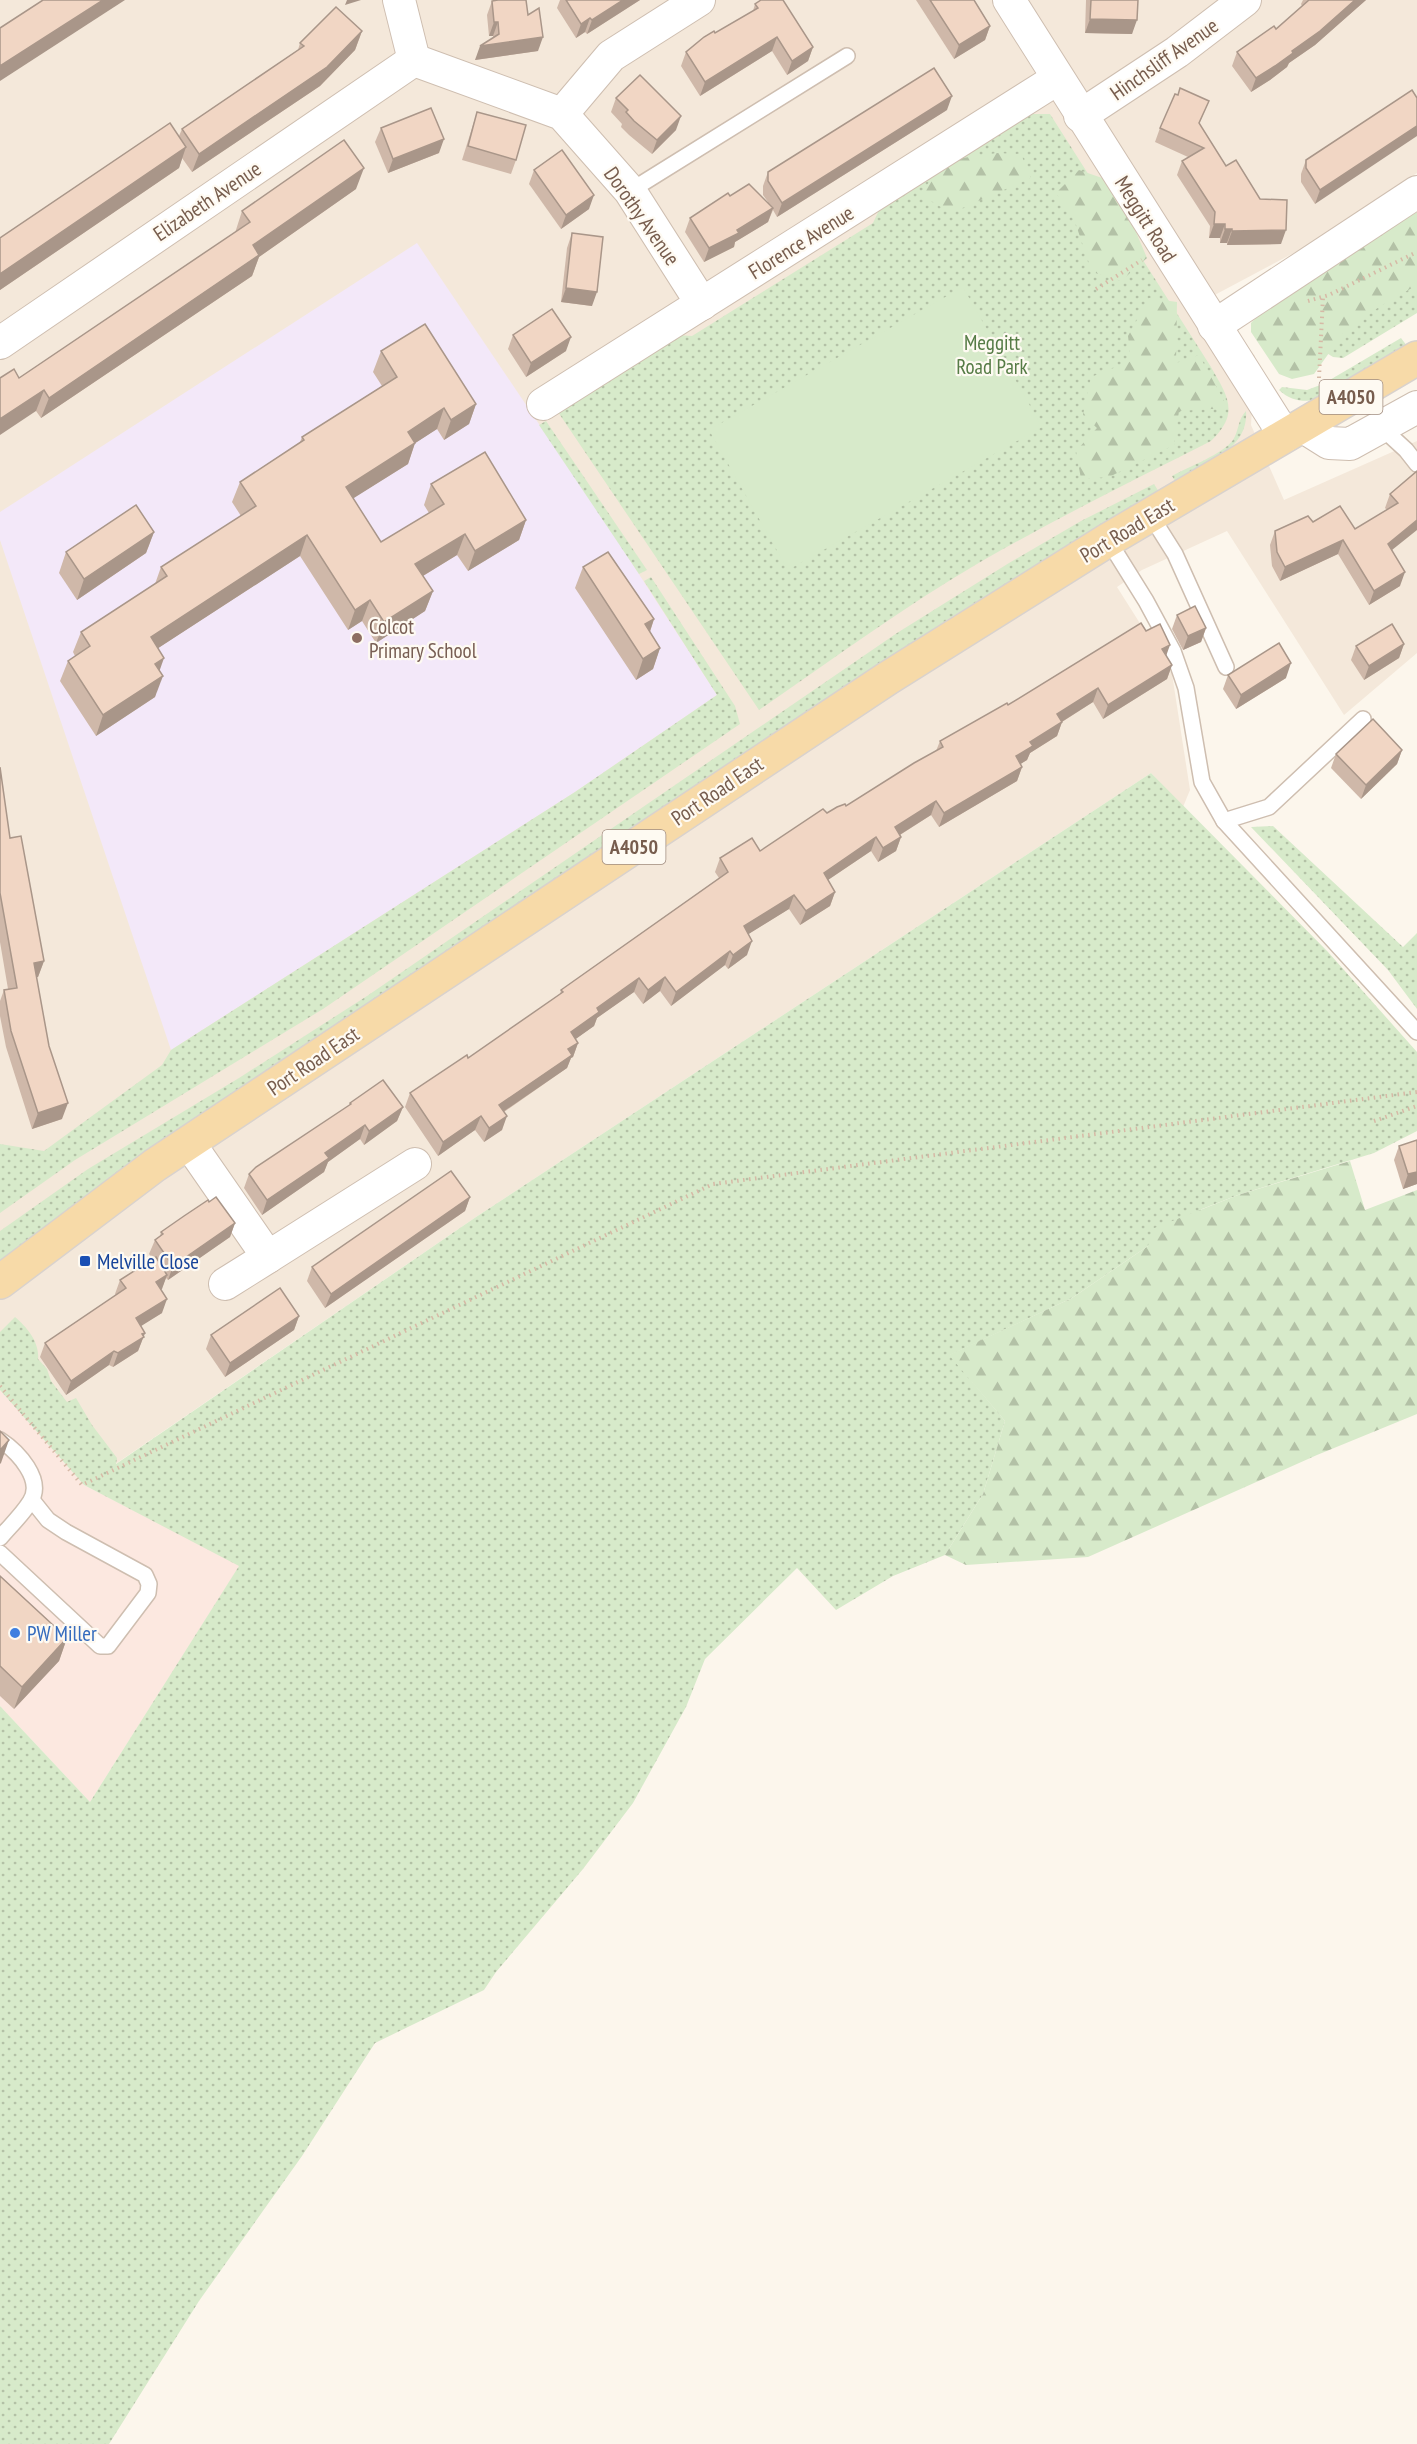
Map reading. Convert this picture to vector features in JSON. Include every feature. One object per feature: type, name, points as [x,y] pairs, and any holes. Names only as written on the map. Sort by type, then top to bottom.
[{"type":"main road","name":"Port Road East","points":[[0,1282],[84,1217],[189,1143],[888,678],[1108,540],[1417,358]]},
{"type":"street","points":[[399,0],[414,60]]},
{"type":"street","points":[[562,114],[611,56],[699,0]]},
{"type":"street","name":"Meggitt Road","points":[[1009,0],[1214,326],[1294,431]]},
{"type":"street","name":"Hinchsliff Avenue","points":[[1080,116],[1177,52],[1245,0]]},
{"type":"street","name":"Dorothy Avenue","points":[[414,60],[562,114],[630,190],[702,304]]},
{"type":"street","name":"Elizabeth Avenue","points":[[0,343],[414,60]]},
{"type":"street","name":"Florence Avenue","points":[[543,404],[1058,79]]},
{"type":"street","points":[[1214,326],[1417,192]]},
{"type":"street","points":[[1294,431],[1329,444],[1350,444],[1417,407]]},
{"type":"street","points":[[189,1143],[268,1257]]},
{"type":"street","points":[[225,1284],[268,1257],[396,1166]]},
{"type":"lane","points":[[630,190],[847,56]]},
{"type":"lane","points":[[1382,428],[1406,450],[1417,464]]},
{"type":"lane","points":[[1151,516],[1174,554],[1226,666]]},
{"type":"lane","points":[[1108,540],[1146,601],[1173,651],[1186,688],[1202,782],[1224,821],[1417,1032]]},
{"type":"lane","points":[[1224,821],[1269,807],[1363,719]]},
{"type":"lane","points":[[0,1440],[10,1447],[25,1464],[34,1482],[32,1500],[0,1538]]},
{"type":"lane","points":[[0,1553],[100,1646],[108,1646],[148,1593],[145,1575],[66,1532],[48,1520],[32,1500]]},
{"type":"path","points":[[1096,289],[1163,247]]},
{"type":"path","points":[[1302,302],[1323,297],[1417,252]]},
{"type":"path","points":[[1319,378],[1323,297]]},
{"type":"path","points":[[0,1386],[82,1485],[713,1184],[1417,1092]]},
{"type":"path","points":[[1374,1121],[1417,1106]]},
{"type":"shaded area","points":[[0,0],[1417,0],[1417,173],[1305,247],[1209,298],[1255,356],[1251,425],[1284,500],[1417,441],[1417,653],[1344,715],[1227,531],[1142,570],[1117,587],[1172,674],[1190,790],[1183,807],[1151,773],[476,1217],[114,1465],[0,1390]]},
{"type":"shaded area","name":"Colcot Primary School","points":[[417,243],[613,534],[717,695],[575,792],[171,1050],[0,540],[0,512]]},
{"type":"shaded area","points":[[0,1390],[84,1485],[240,1565],[90,1802],[0,1706]]},
{"type":"green space","name":"Meggitt Road Park","points":[[1033,114],[1050,114],[1211,367],[1226,396],[1228,413],[1226,422],[1211,441],[1039,530],[953,578],[759,710],[558,412],[678,335],[692,336],[873,223],[880,208],[1019,120]]},
{"type":"green space","points":[[997,153],[1021,154],[1031,178],[951,213],[921,195],[942,161]]},
{"type":"green space","points":[[1079,170],[1108,180],[1133,225],[1147,258],[1121,281],[1092,272],[1075,222],[1056,193]]},
{"type":"green space","points":[[1417,212],[1417,285],[1379,307],[1344,332],[1314,374],[1292,379],[1279,374],[1251,332],[1251,323],[1271,302]]},
{"type":"green space","points":[[1417,263],[1417,313],[1343,358],[1333,357],[1325,352],[1325,330]]},
{"type":"green space","points":[[963,287],[1042,427],[788,570],[709,430]]},
{"type":"green space","points":[[1149,298],[1177,302],[1176,363],[1199,355],[1228,408],[1179,411],[1174,445],[1109,477],[1081,479],[1076,451],[1097,428],[1083,415],[1091,377],[1131,361],[1128,336]]},
{"type":"green space","points":[[1401,338],[1407,346],[1317,400],[1297,400],[1279,390],[1282,387],[1307,390],[1323,384]]},
{"type":"green space","points":[[1246,411],[1245,425],[1232,446],[1211,462],[1175,481],[1172,476],[1214,455],[1228,445],[1233,440]]},
{"type":"green space","points":[[546,421],[647,570],[639,574],[539,425]]},
{"type":"green space","points":[[1154,484],[1159,492],[950,618],[842,689],[148,1152],[93,1190],[0,1261],[0,1231],[88,1169],[239,1078],[367,996],[897,633],[1081,521]]},
{"type":"green space","points":[[651,577],[735,706],[740,724],[323,1009],[75,1160],[0,1213],[0,1144],[44,1151],[162,1065],[171,1050],[575,792],[717,695],[644,581]]},
{"type":"green space","points":[[1151,773],[1328,952],[1417,1052],[1417,1131],[1374,1153],[1238,1195],[1202,1209],[1072,1298],[950,1355],[1005,1421],[983,1494],[945,1555],[893,1576],[836,1610],[797,1568],[705,1659],[686,1707],[633,1803],[583,1869],[496,1972],[484,1990],[375,2043],[302,2156],[199,2301],[109,2444],[0,2444],[0,1706],[90,1802],[239,1566],[84,1485],[0,1390],[0,1332],[15,1317],[24,1326],[35,1341],[38,1359],[47,1369],[51,1381],[67,1402],[76,1398],[92,1425],[117,1458],[116,1464],[476,1217]]},
{"type":"green space","points":[[1273,826],[1403,947],[1417,933],[1417,1009],[1388,970],[1251,827]]},
{"type":"green space","points":[[1350,1161],[1365,1210],[1417,1190],[1417,1414],[1317,1455],[1088,1557],[966,1565],[945,1555],[983,1494],[1005,1421],[949,1355],[1072,1298],[1148,1246],[1152,1229],[1238,1195]]},
{"type":"building","points":[[43,0],[103,0],[0,66],[0,28]]},
{"type":"building","points":[[526,0],[528,15],[539,8],[543,37],[480,46],[499,34],[498,22],[494,22],[492,1]]},
{"type":"building","points":[[566,0],[623,0],[592,20],[590,18],[581,24]]},
{"type":"building","points":[[761,0],[783,0],[813,47],[792,61],[777,37],[705,82],[686,52],[704,37],[758,8],[755,4]]},
{"type":"building","points":[[930,0],[974,0],[990,26],[959,45]]},
{"type":"building","points":[[1091,0],[1138,0],[1137,20],[1090,19]]},
{"type":"building","points":[[1309,0],[1355,0],[1320,31],[1292,51],[1293,53],[1256,78],[1237,52],[1274,26],[1276,29]]},
{"type":"building","points":[[336,7],[362,31],[327,67],[199,154],[182,129],[304,46],[300,43]]},
{"type":"building","points":[[934,68],[952,96],[782,203],[768,181],[768,172]]},
{"type":"building","points":[[640,75],[681,116],[657,140],[634,121],[626,112],[628,110],[616,98]]},
{"type":"building","points":[[1180,88],[1209,101],[1199,123],[1226,166],[1236,160],[1260,199],[1287,200],[1286,230],[1232,231],[1232,229],[1225,229],[1225,224],[1214,224],[1215,212],[1182,161],[1204,148],[1160,128]]},
{"type":"building","points":[[1412,90],[1417,98],[1417,126],[1320,190],[1306,168],[1306,160]]},
{"type":"building","points":[[431,108],[444,139],[393,159],[381,128]]},
{"type":"building","points":[[477,112],[526,125],[516,160],[468,146]]},
{"type":"building","points":[[170,123],[186,147],[0,274],[0,238]]},
{"type":"building","points":[[344,140],[364,168],[253,245],[259,255],[49,398],[44,390],[0,419],[0,378],[14,369],[19,378],[250,222],[242,211]]},
{"type":"building","points":[[562,150],[594,195],[566,215],[534,170]]},
{"type":"building","points":[[749,184],[773,208],[737,230],[739,233],[709,248],[690,218],[728,193],[730,196]]},
{"type":"building","points":[[572,233],[603,237],[597,292],[566,288]]},
{"type":"building","points":[[552,309],[571,337],[531,363],[513,335]]},
{"type":"building","points":[[425,324],[476,404],[451,420],[444,408],[408,432],[415,443],[346,487],[381,542],[444,504],[431,484],[485,452],[526,520],[475,551],[465,534],[415,564],[433,591],[384,622],[370,600],[355,610],[307,535],[151,637],[164,658],[155,664],[163,676],[103,715],[68,661],[90,646],[81,632],[167,576],[161,567],[256,506],[240,482],[304,440],[302,437],[397,377],[381,351]]},
{"type":"building","points":[[1417,471],[1417,520],[1388,544],[1405,572],[1374,591],[1343,540],[1285,567],[1277,552],[1275,531],[1308,516],[1313,522],[1340,506],[1355,529],[1398,503],[1390,494]]},
{"type":"building","points":[[136,505],[154,532],[84,579],[66,552]]},
{"type":"building","points":[[608,552],[654,619],[645,624],[660,648],[643,659],[583,567]]},
{"type":"building","points":[[1195,606],[1206,628],[1188,636],[1177,615]]},
{"type":"building","points":[[1141,623],[1146,631],[1160,624],[1170,645],[1162,649],[1172,665],[1108,705],[1098,688],[1057,714],[1062,722],[1030,742],[1033,746],[1016,756],[1022,767],[944,813],[936,801],[895,827],[901,837],[883,848],[876,837],[824,873],[835,892],[806,911],[794,895],[744,926],[752,941],[733,955],[730,951],[676,992],[665,977],[648,990],[639,978],[597,1008],[599,1012],[571,1032],[578,1043],[568,1049],[572,1055],[499,1105],[507,1116],[489,1128],[481,1116],[443,1142],[410,1093],[467,1055],[468,1058],[563,992],[561,990],[728,872],[720,858],[752,838],[760,851],[823,809],[827,813],[845,804],[846,806],[943,747],[940,741],[1007,703],[1008,705]]},
{"type":"building","points":[[1392,624],[1404,644],[1369,666],[1356,646]]},
{"type":"building","points":[[1279,643],[1291,663],[1241,695],[1228,675]]},
{"type":"building","points":[[1373,719],[1402,750],[1366,785],[1336,754]]},
{"type":"building","points":[[0,767],[10,838],[21,836],[44,961],[34,963],[49,1046],[68,1103],[38,1113],[11,1031],[4,990],[17,988],[0,893]]},
{"type":"building","points":[[383,1080],[403,1107],[369,1131],[365,1125],[325,1153],[329,1158],[267,1200],[249,1174]]},
{"type":"building","points":[[1417,1140],[1417,1172],[1408,1174],[1399,1146]]},
{"type":"building","points":[[451,1171],[470,1197],[331,1294],[312,1267]]},
{"type":"building","points":[[216,1197],[235,1223],[173,1266],[155,1240],[163,1234],[161,1232]]},
{"type":"building","points":[[156,1257],[167,1275],[156,1282],[167,1299],[136,1318],[145,1333],[142,1334],[144,1337],[118,1353],[114,1351],[71,1381],[45,1343],[126,1288],[120,1280]]},
{"type":"building","points":[[280,1288],[299,1316],[230,1363],[211,1335]]},
{"type":"building","points":[[0,1431],[9,1440],[0,1450]]},
{"type":"building","points":[[0,1576],[67,1638],[22,1687],[0,1666]]},
{"type":"place","name":"Colcot Primary School","points":[[357,638]]},
{"type":"place","name":"Melville Close","points":[[85,1261]]},
{"type":"place","name":"PW Miller","points":[[15,1633]]}]
